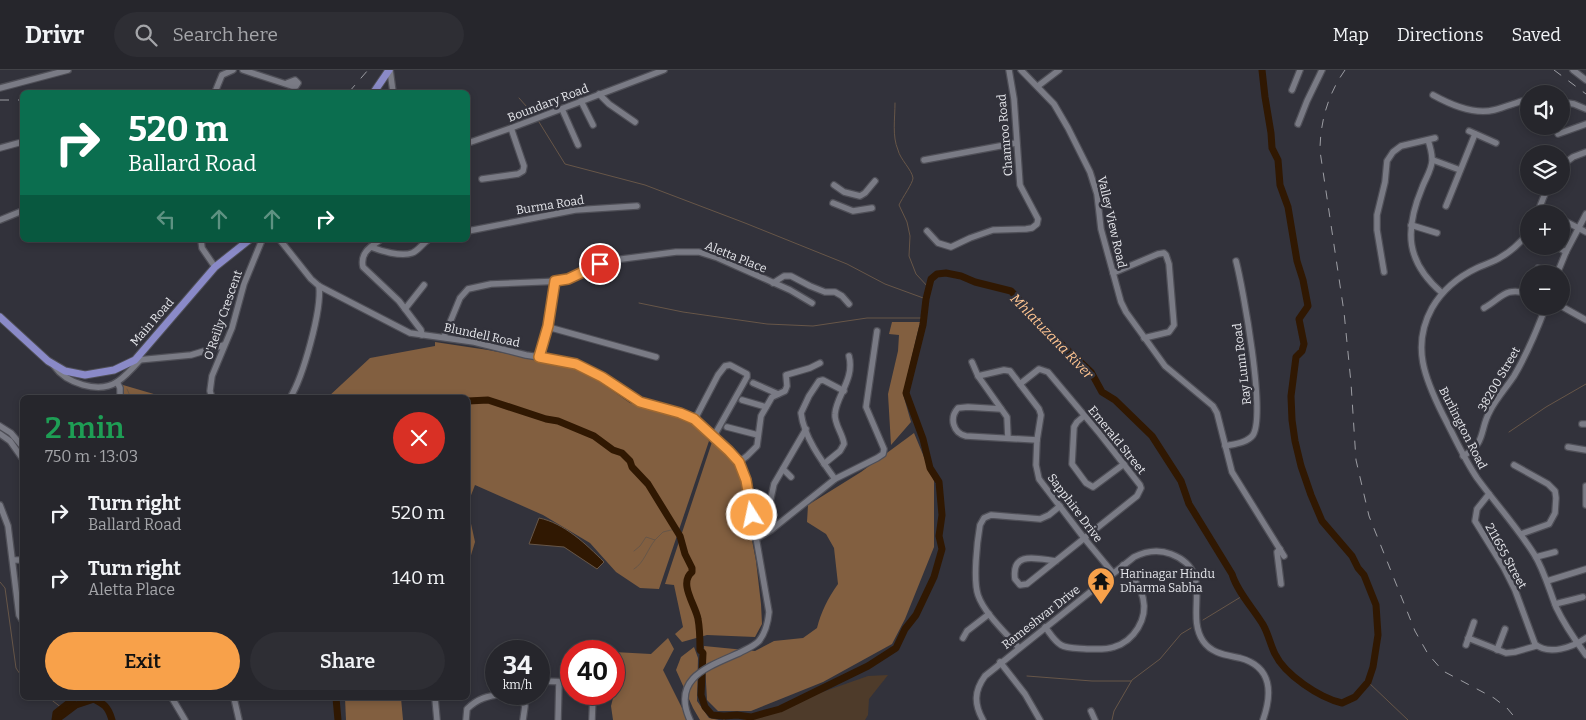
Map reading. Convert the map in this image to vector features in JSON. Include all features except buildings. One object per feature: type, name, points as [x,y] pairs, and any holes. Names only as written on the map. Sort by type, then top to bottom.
[{"type":"main road","points":[[375,90],[389,70]]},
{"type":"main road","name":"Main Road","points":[[0,317],[54,365],[64,371],[75,374],[95,375],[114,370],[138,360],[215,268],[247,242]]},
{"type":"street","points":[[0,88],[68,70]]},
{"type":"street","points":[[216,90],[222,75],[233,70]]},
{"type":"street","points":[[243,70],[287,83]]},
{"type":"street","points":[[389,70],[393,90]]},
{"type":"street","name":"Boundary Road","points":[[470,142],[664,70]]},
{"type":"street","name":"Chamroo Road","points":[[927,231],[938,243],[950,247],[993,230],[1026,229],[1032,228],[1037,224],[1038,219],[1020,186],[1014,99],[1008,70]]},
{"type":"street","name":"Valley View Road","points":[[1021,70],[1046,94],[1061,116],[1095,184],[1101,229],[1123,308],[1166,366],[1213,406],[1217,413],[1232,472],[1284,556]]},
{"type":"street","points":[[1038,86],[1059,70]]},
{"type":"street","points":[[1292,90],[1300,70]]},
{"type":"street","points":[[1298,124],[1322,70]]},
{"type":"street","points":[[1574,70],[1586,80]]},
{"type":"street","points":[[599,94],[609,104],[634,122]]},
{"type":"street","points":[[1433,96],[1457,106],[1484,111],[1520,102]]},
{"type":"street","points":[[581,101],[593,125]]},
{"type":"street","points":[[1570,103],[1586,109]]},
{"type":"street","points":[[563,108],[579,143]]},
{"type":"street","points":[[1570,130],[1586,124]]},
{"type":"street","points":[[482,179],[518,174],[523,171],[524,166],[511,128]]},
{"type":"street","points":[[1446,206],[1472,133],[1496,143]]},
{"type":"street","points":[[1384,272],[1377,230],[1377,215],[1385,182],[1387,161],[1393,152],[1401,146],[1435,138]]},
{"type":"street","points":[[1428,140],[1433,160],[1413,209],[1410,225],[1411,247],[1416,262],[1428,280],[1442,293]]},
{"type":"street","points":[[0,148],[20,143]]},
{"type":"street","points":[[924,160],[1016,143]]},
{"type":"street","points":[[1570,159],[1586,152]]},
{"type":"street","points":[[1433,160],[1460,170]]},
{"type":"street","points":[[834,186],[844,192],[860,196],[865,193],[875,180]]},
{"type":"street","points":[[833,203],[853,211],[872,208]]},
{"type":"street","name":"Burma Road","points":[[470,231],[575,210],[637,206]]},
{"type":"street","points":[[0,220],[20,212]]},
{"type":"street","points":[[1570,245],[1586,214]]},
{"type":"street","points":[[1570,224],[1586,232]]},
{"type":"street","points":[[1410,225],[1437,233]]},
{"type":"street","points":[[201,242],[202,248],[215,268]]},
{"type":"street","name":"O'Reilly Crescent","points":[[211,395],[212,376],[232,328],[244,284],[261,242]]},
{"type":"street","name":"Blundell Road","points":[[282,242],[319,286],[410,333],[474,342],[576,364],[602,377],[640,402],[680,413],[694,419],[714,436],[739,462],[746,480],[769,612],[768,622],[759,641],[751,647],[696,674],[687,688],[685,704],[690,720]]},
{"type":"street","points":[[377,242],[362,257],[363,267],[405,309],[421,330],[422,335]]},
{"type":"street","points":[[371,247],[406,254],[414,252],[426,242]]},
{"type":"street","name":"Burlington Road","points":[[1520,242],[1511,251],[1467,273],[1442,293],[1433,306],[1426,323],[1422,341],[1422,362],[1434,397],[1464,456],[1489,494],[1521,534],[1536,557],[1563,621],[1586,655]]},
{"type":"street","name":"Aletta Place","points":[[444,337],[460,298],[468,289],[491,284],[568,279],[600,264],[617,259],[693,251],[718,258],[812,303]]},
{"type":"street","points":[[1113,273],[1158,254],[1164,253],[1166,255],[1170,264],[1174,325],[1169,332],[1144,338]]},
{"type":"street","name":"Ray Lunn Road","points":[[1225,446],[1250,438],[1254,432],[1258,414],[1257,392],[1246,312],[1236,261]]},
{"type":"street","points":[[773,283],[784,276],[791,276],[825,292],[835,292],[842,296],[849,304]]},
{"type":"street","points":[[539,357],[548,326],[555,281]]},
{"type":"street","points":[[405,309],[424,285]]},
{"type":"street","points":[[292,395],[297,384],[317,317],[320,302],[319,286]]},
{"type":"street","points":[[1484,308],[1500,295],[1520,292]]},
{"type":"street","points":[[1570,311],[1586,320]]},
{"type":"street","name":"38200 Street","points":[[1464,456],[1481,439],[1490,411],[1520,364],[1543,315]]},
{"type":"street","points":[[548,326],[656,357]]},
{"type":"street","points":[[756,539],[771,530],[835,479],[883,454],[884,449],[866,408],[878,331]]},
{"type":"street","points":[[138,360],[191,355],[224,345]]},
{"type":"street","points":[[824,464],[840,451],[844,444],[835,415],[836,407],[844,391],[849,368],[848,356]]},
{"type":"street","name":"Main Road","points":[[54,365],[58,372],[65,377],[80,383],[103,386],[117,382],[138,360]]},
{"type":"street","points":[[972,362],[978,376],[1007,419],[1008,438]]},
{"type":"street","points":[[739,462],[757,446],[761,416],[772,397],[783,393],[786,389],[787,374],[810,368],[820,363]]},
{"type":"street","points":[[694,419],[725,366],[730,365],[747,374],[714,436]]},
{"type":"street","name":"Emerald Street","points":[[1020,384],[1039,369],[1045,370],[1054,377],[1140,485],[1139,494],[1056,561],[1025,585],[1018,583],[1015,579],[1015,567],[1017,562],[1021,560],[1029,558],[1056,561]]},
{"type":"street","name":"Sapphire Drive","points":[[978,376],[1007,371],[1012,373],[1040,411],[1036,465],[1039,479],[1113,573]]},
{"type":"street","points":[[835,479],[824,464],[806,430],[801,416],[802,410],[819,381],[824,380],[844,391]]},
{"type":"street","points":[[117,382],[120,388],[120,395]]},
{"type":"street","points":[[753,383],[778,394]]},
{"type":"street","points":[[742,400],[766,407]]},
{"type":"street","points":[[1002,409],[960,407],[954,412],[955,430],[958,434],[966,436],[1037,440]]},
{"type":"street","points":[[1084,416],[1077,422],[1073,431],[1072,460],[1076,471],[1086,483],[1093,487],[1124,464]]},
{"type":"street","points":[[0,426],[12,433],[20,443]]},
{"type":"street","points":[[727,427],[758,435]]},
{"type":"street","points":[[752,515],[765,511],[769,507],[772,490],[806,430]]},
{"type":"street","points":[[0,434],[10,442],[20,455]]},
{"type":"street","points":[[1568,447],[1586,450]]},
{"type":"street","points":[[1514,465],[1548,484],[1555,491],[1556,498],[1555,513],[1551,522],[1521,534]]},
{"type":"street","points":[[783,469],[792,478]]},
{"type":"street","points":[[1586,486],[1586,506]]},
{"type":"street","name":"211655 Street","points":[[1489,494],[1477,509],[1476,522],[1515,590],[1536,646]]},
{"type":"street","points":[[0,505],[8,526],[20,610]]},
{"type":"street","points":[[1019,648],[989,614],[980,600],[977,589],[979,530],[982,521],[991,515],[1040,519],[1049,515],[1060,506]]},
{"type":"street","points":[[1280,549],[1276,552],[1281,584]]},
{"type":"street","name":"Rameshvar Drive","points":[[983,720],[976,705],[977,688],[985,676],[1000,662],[1123,565],[1140,554],[1152,551],[1168,552],[1184,561],[1193,573],[1198,586],[1197,624],[1203,641],[1217,653],[1252,662],[1262,672],[1269,687],[1269,699],[1263,720]]},
{"type":"street","points":[[1536,557],[1555,552]]},
{"type":"street","points":[[13,560],[20,561]]},
{"type":"street","points":[[1045,627],[1059,644],[1066,647],[1104,649],[1116,647],[1127,641],[1139,627],[1144,604],[1138,585],[1123,565]]},
{"type":"street","points":[[1547,581],[1586,569]]},
{"type":"street","points":[[1555,604],[1583,596]]},
{"type":"street","points":[[963,638],[967,631],[989,614]]},
{"type":"street","points":[[1466,645],[1474,622]]},
{"type":"street","points":[[1497,650],[1504,629]]},
{"type":"street","points":[[1468,638],[1506,654],[1536,646],[1555,650],[1578,644],[1586,638]]},
{"type":"street","points":[[1000,662],[1025,694],[1040,720]]},
{"type":"street","points":[[550,681],[560,682],[558,720]]},
{"type":"street","points":[[466,720],[467,710],[485,697]]},
{"type":"street","points":[[173,700],[185,720]]},
{"type":"street","points":[[234,700],[239,720]]},
{"type":"street","points":[[435,700],[437,720]]},
{"type":"street","points":[[523,720],[524,705]]},
{"type":"street","points":[[592,720],[593,705]]},
{"type":"street","points":[[1091,711],[1095,720]]},
{"type":"shaded area","points":[[892,322],[920,322],[903,394],[911,422],[891,445],[888,394],[898,351],[899,335],[889,334]]},
{"type":"shaded area","points":[[435,342],[569,366],[597,380],[630,403],[687,419],[693,423],[709,441],[659,589],[640,588],[616,572],[590,543],[543,515],[475,485],[470,498],[470,395],[330,395],[370,358],[435,346]]},
{"type":"shaded area","points":[[123,385],[157,395],[122,395]]},
{"type":"shaded area","points":[[914,433],[934,481],[934,547],[905,619],[892,644],[823,682],[751,711],[718,711],[707,700],[704,646],[755,651],[774,641],[803,638],[817,628],[825,605],[838,584],[834,548],[826,534],[807,522],[808,505],[861,472]]},
{"type":"shaded area","points":[[712,442],[731,460],[739,472],[756,561],[762,624],[755,637],[707,635],[682,642],[675,634],[683,627],[674,585],[665,584]]},
{"type":"shaded area","points":[[539,518],[566,529],[604,562],[597,569],[564,547],[529,544]]},
{"type":"shaded area","points":[[470,519],[475,542],[470,558]]},
{"type":"shaded area","points":[[668,638],[674,649],[663,670],[688,720],[613,720],[611,705],[625,705],[625,653],[651,654]]},
{"type":"shaded area","points":[[694,647],[698,658],[697,701],[709,718],[719,720],[700,720],[676,670],[681,657]]},
{"type":"shaded area","points":[[888,675],[869,699],[868,715],[865,720],[743,720],[868,676]]},
{"type":"shaded area","points":[[345,700],[401,700],[403,720],[346,720]]},
{"type":"waterway","name":"Mhlatuzana River","points":[[470,401],[488,400],[546,419],[558,421],[594,436],[613,450],[622,453],[630,461],[632,467],[648,484],[680,536],[685,554],[692,568],[692,572],[688,577],[687,588],[699,623],[700,650],[703,653],[701,695],[705,707],[712,715],[751,717],[780,709],[868,666],[896,648],[905,629],[916,615],[934,577],[942,549],[939,536],[942,515],[939,482],[930,468],[923,439],[906,393],[923,325],[931,279],[937,274],[946,273],[1011,291],[1042,326],[1091,372],[1102,392],[1115,400],[1152,436],[1181,481],[1189,504],[1232,574],[1237,587],[1264,627],[1280,662],[1295,677],[1314,691],[1342,703],[1355,697],[1368,682],[1373,667],[1378,635],[1376,605],[1364,575],[1352,556],[1322,521],[1301,466],[1295,441],[1291,396],[1296,357],[1302,351],[1304,344],[1299,319],[1308,306],[1297,261],[1288,207],[1280,185],[1278,160],[1272,148],[1262,70]]},
{"type":"waterway","points":[[519,98],[535,116]]},
{"type":"waterway","points":[[895,103],[894,127],[896,145],[913,178],[899,205],[907,222],[910,236],[909,256],[916,274],[929,288]]},
{"type":"waterway","points":[[539,122],[565,164],[645,185],[847,264],[885,284],[926,299]]},
{"type":"waterway","points":[[639,303],[683,312],[767,324],[813,326],[867,318],[924,318]]},
{"type":"waterway","points":[[1509,432],[1546,407],[1586,384]]},
{"type":"waterway","points":[[127,389],[130,395]]},
{"type":"waterway","points":[[634,551],[646,537],[655,540],[663,532],[675,529]]},
{"type":"waterway","points":[[634,569],[643,560],[655,540]]},
{"type":"waterway","points":[[0,582],[5,588],[16,668],[20,674]]},
{"type":"waterway","points":[[1203,620],[1244,595]]},
{"type":"waterway","points":[[1112,720],[1114,711],[1132,680],[1160,659],[1181,634],[1191,628]]},
{"type":"waterway","points":[[1027,676],[1092,681],[1131,681]]},
{"type":"waterway","points":[[1368,682],[1408,720]]},
{"type":"waterway","points":[[52,700],[62,708]]},
{"type":"waterway","name":"Mhlatuzana River","points":[[55,720],[56,713],[72,700]]},
{"type":"waterway","name":"Mhlatuzana River","points":[[56,720],[76,705],[91,700]]},
{"type":"waterway","name":"Mhlatuzana River","points":[[96,700],[105,706],[112,720]]},
{"type":"waterway","name":"Mhlatuzana River","points":[[336,700],[338,720]]},
{"type":"railway","points":[[351,90],[368,70]]},
{"type":"railway","points":[[1345,70],[1334,89],[1326,109],[1323,119],[1320,151],[1344,312],[1356,460],[1369,516],[1415,631],[1428,654],[1443,671],[1494,698],[1507,708],[1517,720]]},
{"type":"railway","points":[[1554,70],[1586,94]]},
{"type":"railway","points":[[0,100],[20,100]]},
{"type":"place","name":"Harinagar Hindu Dharma Sabha","points":[[1101,605]]},
{"type":"route","points":[[600,264],[568,279],[555,281],[548,326],[539,357],[576,364],[592,371],[640,402],[680,413],[701,424],[739,462],[746,480],[752,515]]}]
